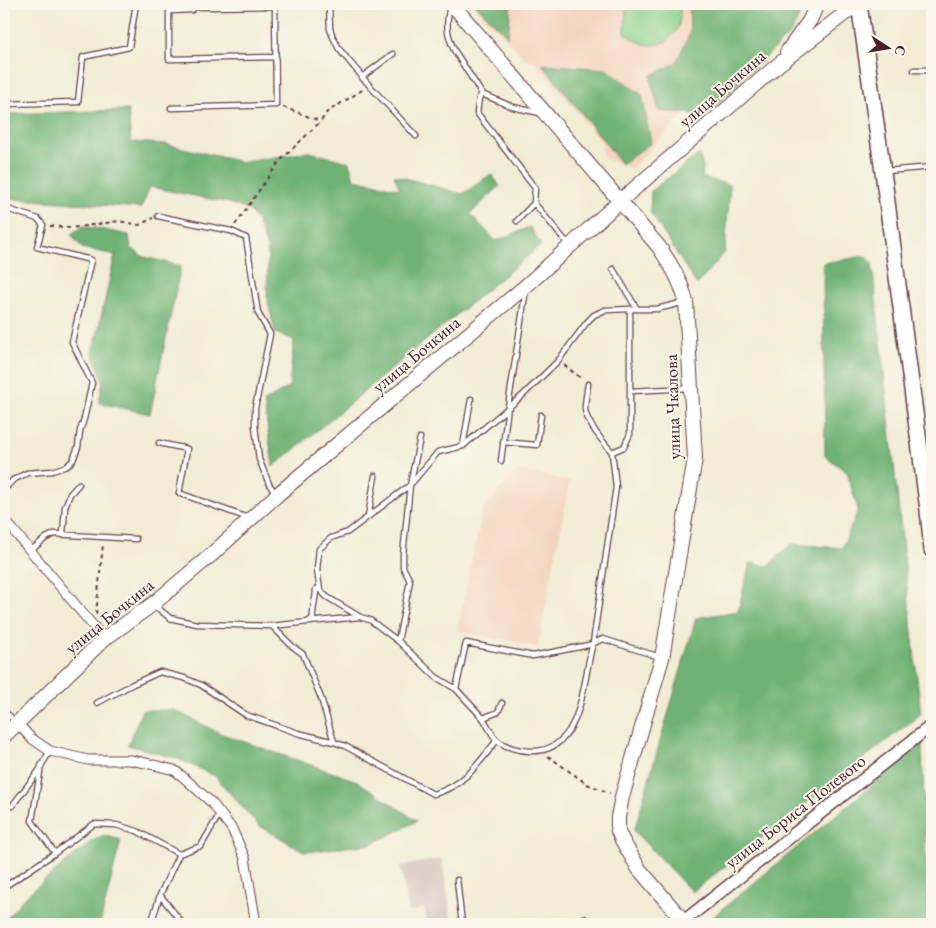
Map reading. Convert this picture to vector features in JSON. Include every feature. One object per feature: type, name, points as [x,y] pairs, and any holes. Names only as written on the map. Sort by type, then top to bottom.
[{"type":"highway","points":[[858,4],[883,172],[932,550]]},
{"type":"main road","name":"улица Чкалова","points":[[451,4],[659,247],[675,270],[683,288],[686,302],[695,458],[662,658],[622,797],[618,817],[618,831],[639,869],[684,923]]},
{"type":"main road","points":[[779,64],[810,20],[817,4]]},
{"type":"main road","name":"улица Бочкина","points":[[4,736],[104,639],[153,604],[277,496],[527,286],[620,201],[779,64],[858,4]]},
{"type":"street","points":[[4,519],[104,639]]},
{"type":"street","points":[[17,723],[31,738],[50,751],[88,760],[131,760],[174,770],[182,776],[220,812],[232,829],[245,858],[256,924]]},
{"type":"street","name":"улица Бориса Полевого","points":[[684,923],[932,725]]},
{"type":"lane","points":[[4,104],[78,102],[83,57],[129,47],[136,4]]},
{"type":"lane","points":[[329,4],[330,28],[339,49],[416,136]]},
{"type":"lane","points":[[451,4],[447,17],[448,34],[454,50],[482,94],[513,107],[546,114]]},
{"type":"lane","points":[[171,108],[276,105],[276,57],[275,5],[195,7],[192,10],[169,10],[169,59],[276,57]]},
{"type":"lane","points":[[362,77],[393,54]]},
{"type":"lane","points":[[914,70],[932,70]]},
{"type":"lane","points":[[482,94],[479,98],[478,113],[535,188],[534,203],[517,221]]},
{"type":"lane","points":[[883,172],[932,167]]},
{"type":"lane","points":[[534,203],[570,246]]},
{"type":"lane","points":[[4,208],[38,219],[43,225],[37,248],[91,260],[72,342],[92,383],[78,447],[73,460],[67,466],[52,471],[27,473],[13,480],[4,490]]},
{"type":"lane","points":[[158,216],[231,231],[246,238],[258,313],[270,334],[255,408],[254,426],[259,459],[269,484],[277,496]]},
{"type":"lane","points":[[613,269],[638,309]]},
{"type":"lane","points":[[501,461],[527,286]]},
{"type":"lane","points":[[588,384],[585,410],[599,437],[612,452],[616,487],[593,643],[580,706],[573,724],[565,737],[552,748],[542,751],[515,750],[497,740],[483,718],[456,689],[436,677],[398,641],[370,620],[360,617],[327,597],[320,590],[317,570],[319,549],[331,538],[348,532],[410,485],[438,452],[463,446],[522,396],[558,361],[594,315],[605,310],[658,309],[686,302]]},
{"type":"lane","points":[[612,452],[624,447],[630,434],[630,309]]},
{"type":"lane","points":[[630,391],[691,388]]},
{"type":"lane","points":[[463,446],[471,399]]},
{"type":"lane","points":[[503,442],[537,445],[541,415]]},
{"type":"lane","points":[[398,641],[410,581],[403,567],[403,555],[410,485],[420,438]]},
{"type":"lane","points":[[159,443],[187,449],[179,493],[250,519]]},
{"type":"lane","points":[[368,517],[375,476]]},
{"type":"lane","points":[[63,535],[66,507],[70,494],[78,484]]},
{"type":"lane","points":[[30,551],[54,534],[136,539]]},
{"type":"lane","points":[[308,622],[313,618],[312,609],[316,589],[320,590]]},
{"type":"lane","points":[[153,604],[170,618],[197,624],[272,626],[360,617]]},
{"type":"lane","points":[[272,626],[303,654],[321,698],[334,742]]},
{"type":"lane","points":[[456,689],[466,643],[533,656],[593,643],[603,639],[662,658]]},
{"type":"lane","points":[[97,703],[160,672],[184,678],[201,685],[246,715],[298,733],[345,746],[433,794],[443,792],[470,774],[497,740]]},
{"type":"lane","points":[[483,718],[498,712],[502,703]]},
{"type":"lane","points":[[4,711],[17,723]]},
{"type":"lane","points":[[12,806],[42,766],[50,751]]},
{"type":"lane","points":[[42,766],[32,821],[55,853]]},
{"type":"lane","points":[[151,924],[160,895],[179,854],[201,846],[220,812]]},
{"type":"lane","points":[[4,887],[94,824],[116,825],[137,831],[179,854]]},
{"type":"lane","points":[[457,880],[462,924]]},
{"type":"lane","points":[[160,895],[183,924]]},
{"type":"lane","points":[[577,924],[584,918]]},
{"type":"path","points":[[231,231],[279,162],[321,121],[327,112],[369,85]]},
{"type":"path","points":[[276,105],[321,121]]},
{"type":"path","points":[[43,225],[71,228],[119,221],[139,225],[158,216]]},
{"type":"path","points":[[558,361],[588,384]]},
{"type":"path","points":[[95,628],[104,537]]},
{"type":"path","points":[[542,751],[587,784],[622,797]]},
{"type":"shaded area","points":[[472,4],[715,4],[691,107],[631,169],[604,158],[602,143],[534,61],[525,59]]},
{"type":"shaded area","points":[[518,470],[570,481],[538,647],[457,631],[483,508]]},
{"type":"shaded area","points":[[442,859],[452,924],[428,924],[424,908],[409,912],[400,866]]},
{"type":"green space","points":[[475,4],[511,4],[508,37]]},
{"type":"green space","points":[[626,4],[680,4],[679,21],[675,32],[664,42],[655,45],[633,39],[625,33]]},
{"type":"green space","points":[[689,4],[805,4],[791,33],[705,115],[659,111],[650,76],[676,63],[690,33]]},
{"type":"green space","points":[[542,64],[606,69],[642,95],[651,143],[621,164]]},
{"type":"green space","points":[[128,110],[131,142],[166,144],[242,162],[309,152],[349,162],[354,179],[400,189],[394,175],[463,194],[491,174],[500,186],[470,214],[496,241],[530,227],[541,245],[273,467],[264,402],[289,387],[294,340],[275,333],[267,296],[268,250],[257,221],[250,211],[229,203],[150,187],[141,208],[4,198],[4,114]]},
{"type":"green space","points":[[699,154],[703,167],[702,177],[730,185],[725,252],[697,285],[650,212],[651,191]]},
{"type":"green space","points":[[84,226],[129,235],[131,248],[144,257],[181,266],[150,414],[99,403],[103,381],[93,353],[115,255],[82,248],[71,234]]},
{"type":"green space","points":[[866,256],[872,263],[921,714],[692,892],[634,831],[696,618],[738,611],[750,563],[768,566],[791,544],[842,548],[858,510],[847,472],[825,456],[823,263]]},
{"type":"green space","points":[[142,710],[174,710],[219,733],[357,781],[417,821],[372,844],[305,852],[258,825],[215,776],[176,758],[128,745]]},
{"type":"green space","points":[[922,744],[928,924],[713,924],[709,920]]},
{"type":"green space","points":[[103,835],[121,840],[100,924],[80,924],[42,914],[28,924],[4,924],[4,921],[27,895],[90,842]]}]
